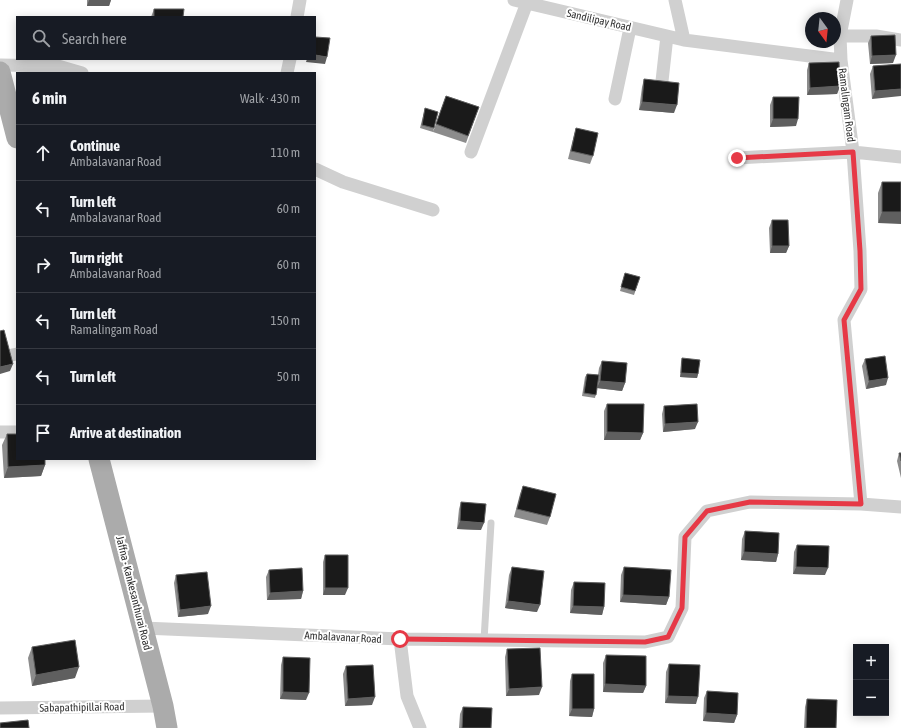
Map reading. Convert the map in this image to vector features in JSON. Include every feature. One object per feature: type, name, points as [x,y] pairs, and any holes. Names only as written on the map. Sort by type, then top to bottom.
[{"type":"main road","points":[[0,72],[16,134]]},
{"type":"main road","name":"Jaffna - Kankesanthurai Road","points":[[99,460],[163,706],[167,728]]},
{"type":"street","points":[[297,16],[300,0]]},
{"type":"street","points":[[674,0],[684,40]]},
{"type":"street","name":"Ramalingam Road","points":[[841,31],[847,0]]},
{"type":"street","points":[[471,152],[523,1]]},
{"type":"street","name":"Sandilipay Road","points":[[523,1],[684,40],[841,60]]},
{"type":"street","points":[[616,99],[630,28]]},
{"type":"street","points":[[662,81],[667,36]]},
{"type":"street","points":[[841,36],[876,36],[901,40]]},
{"type":"street","name":"Ramalingam Road","points":[[840,48],[853,152],[860,251],[861,289],[844,320],[861,504]]},
{"type":"street","points":[[287,72],[290,60]]},
{"type":"street","points":[[0,65],[58,66],[79,72]]},
{"type":"street","points":[[737,158],[853,152],[901,157]]},
{"type":"street","points":[[316,169],[343,182],[433,210]]},
{"type":"street","points":[[0,432],[16,432]]},
{"type":"street","name":"Ambalavanar Road","points":[[143,628],[400,639],[645,642],[668,637],[682,608],[685,537],[707,511],[750,502],[861,504],[901,507]]},
{"type":"street","points":[[400,639],[407,696],[420,728]]},
{"type":"street","name":"Sabapathipillai Road","points":[[0,708],[163,706]]},
{"type":"lane","points":[[484,640],[491,523]]},
{"type":"building","points":[[154,9],[184,9],[183,16],[154,16]]},
{"type":"building","points":[[895,35],[896,55],[872,56],[871,36]]},
{"type":"building","points":[[316,37],[330,38],[327,57],[316,55]]},
{"type":"building","points":[[839,62],[840,86],[810,88],[809,63]]},
{"type":"building","points":[[901,64],[901,89],[875,91],[873,66]]},
{"type":"building","points":[[644,79],[679,83],[677,105],[642,102]]},
{"type":"building","points":[[446,96],[479,107],[468,136],[436,124]]},
{"type":"building","points":[[773,97],[799,97],[798,119],[773,119]]},
{"type":"building","points":[[425,108],[438,112],[434,128],[422,125]]},
{"type":"building","points":[[576,128],[598,133],[593,156],[571,151]]},
{"type":"building","points":[[882,182],[901,182],[901,212],[882,212]]},
{"type":"building","points":[[772,220],[788,220],[789,246],[772,246]]},
{"type":"building","points":[[625,273],[640,277],[635,291],[621,287]]},
{"type":"building","points":[[4,330],[13,364],[0,367],[0,331]]},
{"type":"building","points":[[885,356],[888,378],[869,381],[865,359]]},
{"type":"building","points":[[682,358],[700,360],[698,374],[681,373]]},
{"type":"building","points":[[602,361],[627,363],[625,383],[600,381]]},
{"type":"building","points":[[587,374],[599,375],[596,395],[584,393]]},
{"type":"building","points":[[607,404],[644,404],[643,433],[607,432]]},
{"type":"building","points":[[697,404],[698,422],[665,424],[664,406]]},
{"type":"building","points":[[7,434],[16,434],[16,460],[45,460],[45,465],[8,467]]},
{"type":"building","points":[[523,486],[556,494],[550,517],[517,509]]},
{"type":"building","points":[[461,502],[486,504],[484,523],[460,521]]},
{"type":"building","points":[[745,531],[779,533],[778,554],[744,552]]},
{"type":"building","points":[[797,545],[829,546],[828,568],[796,567]]},
{"type":"building","points":[[325,555],[348,555],[348,588],[325,588]]},
{"type":"building","points":[[512,567],[544,571],[540,605],[508,601]]},
{"type":"building","points":[[624,567],[671,570],[669,597],[623,595]]},
{"type":"building","points":[[302,568],[303,591],[270,593],[269,570]]},
{"type":"building","points":[[207,572],[211,606],[180,610],[176,575]]},
{"type":"building","points":[[574,582],[605,583],[604,607],[573,606]]},
{"type":"building","points":[[75,640],[79,667],[36,675],[32,647]]},
{"type":"building","points":[[540,648],[542,687],[509,689],[507,649]]},
{"type":"building","points":[[606,655],[646,656],[646,686],[605,684]]},
{"type":"building","points":[[283,657],[310,658],[309,693],[283,692]]},
{"type":"building","points":[[669,664],[700,665],[698,697],[668,696]]},
{"type":"building","points":[[373,665],[375,697],[348,699],[346,666]]},
{"type":"building","points":[[572,674],[594,674],[594,709],[572,709]]},
{"type":"building","points":[[707,691],[738,693],[737,715],[706,713]]},
{"type":"building","points":[[807,699],[837,700],[836,728],[806,728]]},
{"type":"building","points":[[463,707],[492,708],[491,728],[462,728]]},
{"type":"building","points":[[28,720],[29,728],[0,728],[0,723]]},
{"type":"route","points":[[400,639],[645,642],[668,637],[682,608],[685,537],[707,511],[750,502],[861,504],[844,320],[861,289],[860,251],[853,152],[737,158]]}]
